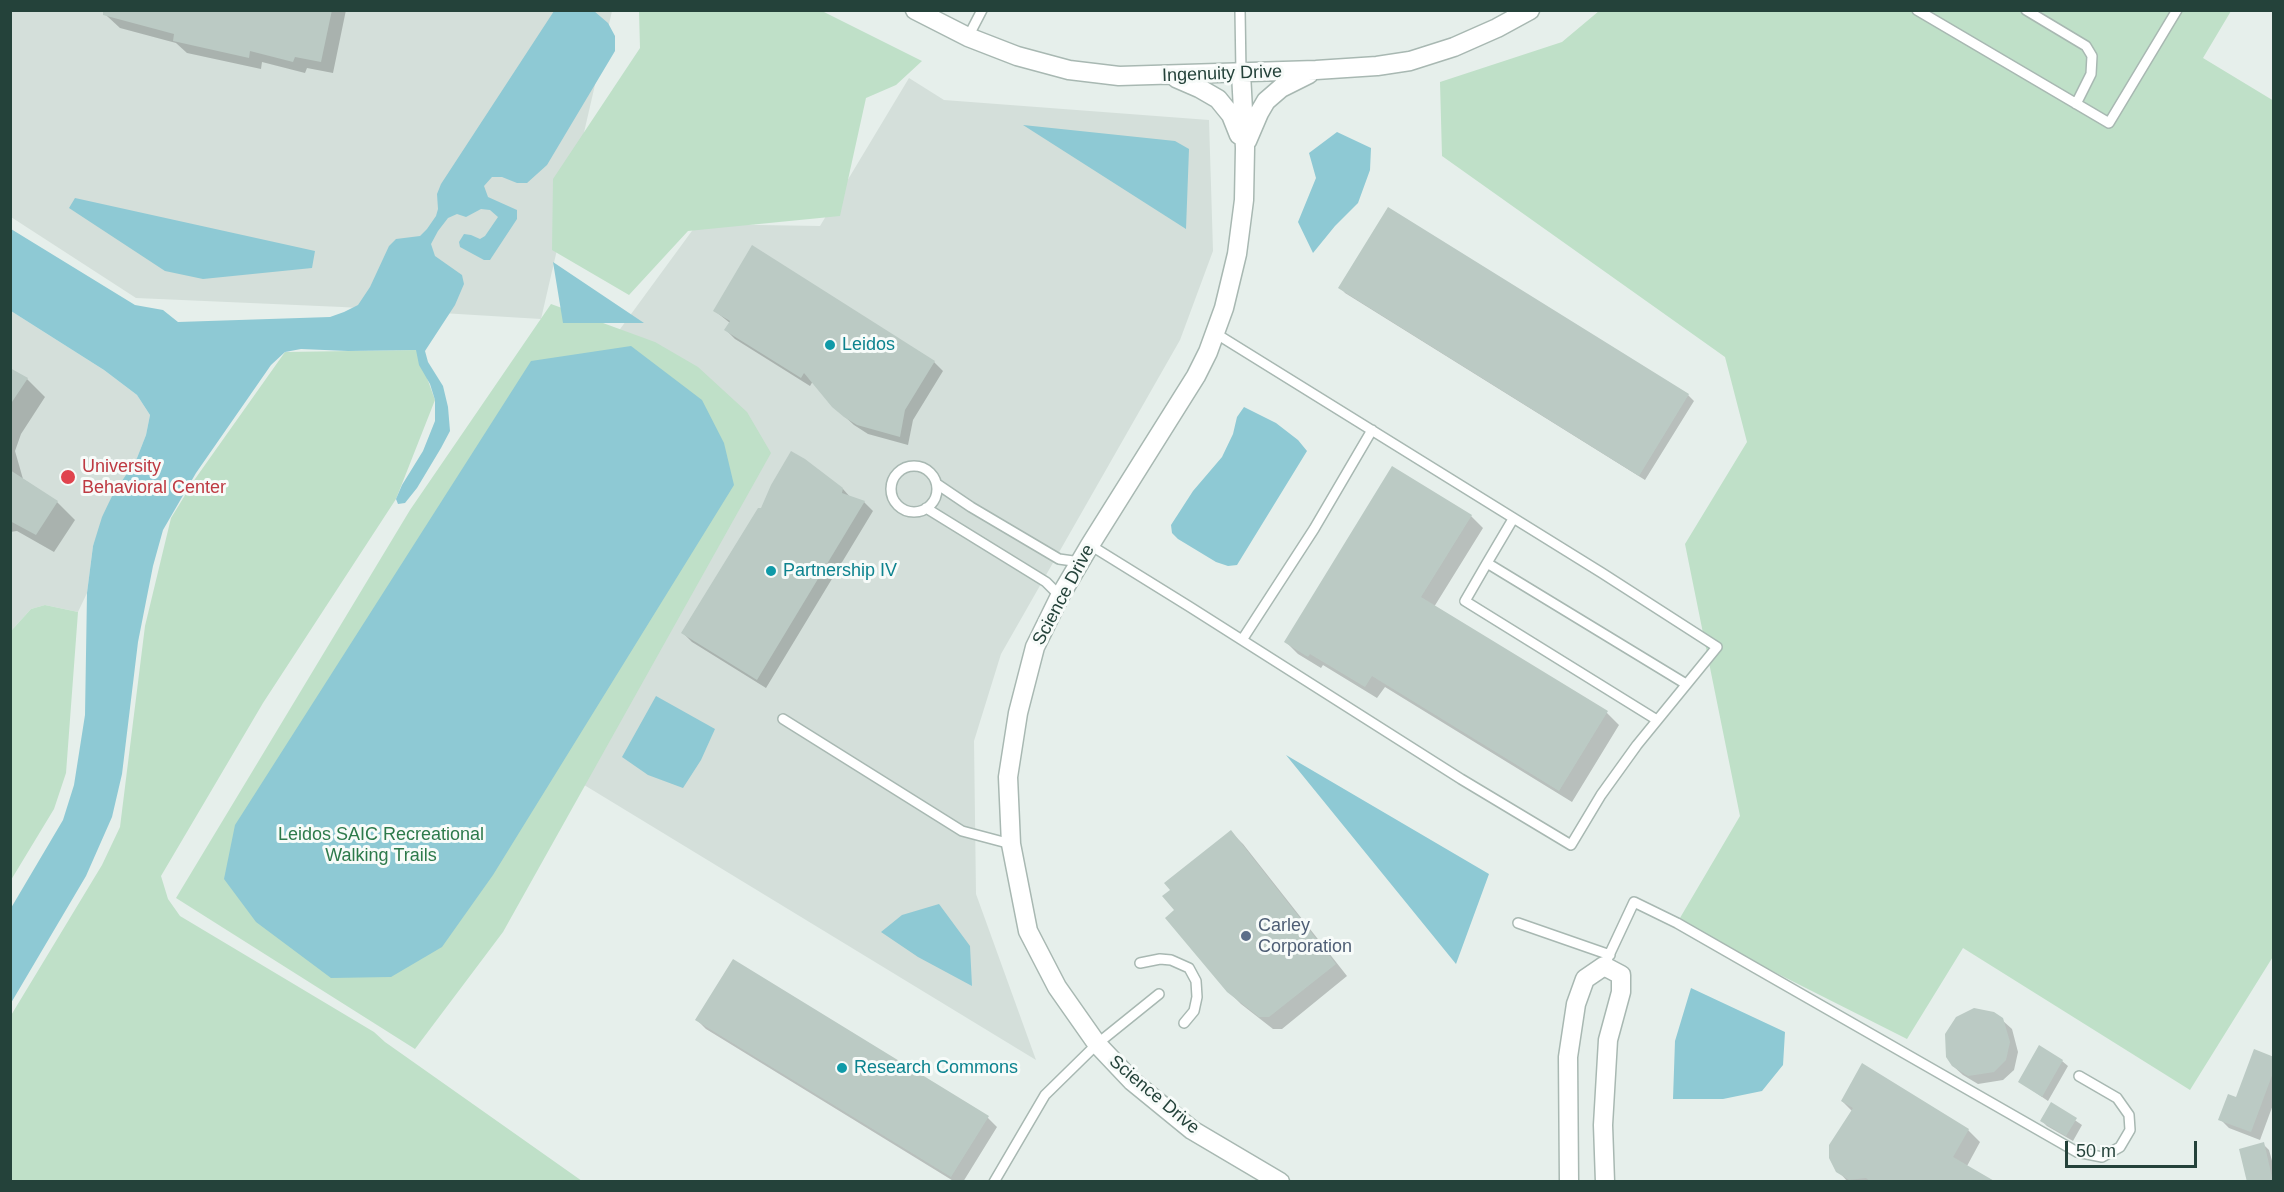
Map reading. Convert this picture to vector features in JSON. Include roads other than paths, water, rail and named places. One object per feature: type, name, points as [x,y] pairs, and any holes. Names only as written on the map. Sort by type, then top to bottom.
[{"type":"street","name":"Ingenuity Drive","points":[[915,10],[969,37],[1017,57],[1069,70],[1119,76],[1357,68],[1410,61],[1454,48],[1530,10]]},
{"type":"street","points":[[1245,148],[1258,113],[1266,101],[1281,88],[1316,70]]},
{"type":"street","name":"Science Drive","points":[[1241,73],[1245,148],[1244,200],[1238,248],[1227,298],[1196,376],[1090,545],[1060,596],[1035,647],[1018,712],[1008,777],[1011,844],[1028,931],[1057,987],[1097,1044],[1132,1081],[1192,1130],[1274,1180]]},
{"type":"street","points":[[1169,76],[1199,88],[1218,99],[1231,115],[1245,148]]},
{"type":"street","points":[[1569,1182],[1568,1057],[1576,1004],[1585,979],[1607,960],[1622,975],[1621,993],[1608,1040],[1604,1125],[1605,1182]]},
{"type":"lane","points":[[969,37],[982,10]]},
{"type":"lane","points":[[1239,10],[1241,73]]},
{"type":"lane","points":[[1917,10],[2109,123],[2177,10]]},
{"type":"lane","points":[[2026,10],[2086,46],[2092,56],[2091,74],[2076,104]]},
{"type":"lane","points":[[1090,545],[1452,773],[1571,845],[1601,795],[1657,720],[1717,647],[1215,333]]},
{"type":"lane","points":[[1242,640],[1314,529],[1372,430]]},
{"type":"lane","points":[[937,484],[935,498],[926,508],[915,512],[903,508],[893,496],[893,481],[902,470],[917,466],[930,472],[937,484],[1010,531],[1059,559],[1080,562]]},
{"type":"lane","points":[[926,508],[1046,582],[1060,596]]},
{"type":"lane","points":[[1513,519],[1465,601],[1657,720]]},
{"type":"lane","points":[[1487,563],[1686,684]]},
{"type":"lane","points":[[783,719],[962,831],[1011,844]]},
{"type":"lane","points":[[1518,923],[1607,960],[1634,902],[1687,928],[2077,1152],[2102,1157],[2120,1147],[2130,1130],[2129,1115],[2117,1098],[2079,1076]]},
{"type":"lane","points":[[1140,963],[1160,959],[1171,960],[1189,968],[1196,981],[1197,997],[1194,1011],[1184,1023]]},
{"type":"lane","points":[[994,1182],[1045,1095],[1097,1044],[1160,994]]},
{"type":"water","points":[[554,11],[594,11],[608,23],[615,36],[615,51],[547,165],[527,183],[492,177],[484,186],[488,197],[517,210],[517,219],[490,260],[484,260],[460,247],[459,242],[464,234],[480,239],[485,236],[498,217],[490,210],[481,209],[466,217],[457,214],[448,218],[431,244],[435,256],[462,275],[464,284],[455,305],[425,351],[428,362],[443,386],[448,407],[450,431],[441,448],[417,488],[405,503],[398,504],[396,499],[402,485],[423,451],[435,421],[435,400],[430,384],[419,365],[416,350],[301,349],[285,352],[271,365],[196,473],[163,530],[153,566],[138,642],[122,774],[112,817],[86,876],[11,1003],[11,908],[63,820],[74,785],[85,715],[87,593],[93,546],[102,517],[112,496],[137,458],[146,435],[150,415],[137,395],[104,370],[11,311],[11,229],[135,305],[163,310],[178,322],[330,317],[344,312],[358,305],[370,287],[389,246],[396,239],[420,236],[427,229],[436,216],[437,194],[441,184]]},
{"type":"water","points":[[1023,125],[1175,141],[1189,149],[1186,229]]},
{"type":"water","points":[[1337,132],[1371,148],[1370,170],[1358,203],[1313,253],[1298,222],[1316,178],[1309,153]]},
{"type":"water","points":[[75,198],[315,251],[312,268],[203,279],[165,271],[69,208]]},
{"type":"water","points":[[553,262],[644,323],[563,323]]},
{"type":"water","name":"Leidos SAIC Recreational Walking Trails","points":[[631,346],[702,400],[724,443],[734,485],[493,875],[442,947],[391,977],[331,978],[256,922],[224,879],[235,825],[531,361]]},
{"type":"water","points":[[1244,407],[1276,423],[1298,440],[1307,451],[1237,565],[1228,566],[1216,562],[1178,539],[1172,533],[1171,525],[1193,491],[1222,457],[1233,434],[1237,417]]},
{"type":"water","points":[[656,696],[715,729],[701,760],[683,788],[648,775],[622,757]]},
{"type":"water","points":[[1286,755],[1489,874],[1456,964]]},
{"type":"water","points":[[939,904],[970,946],[972,986],[918,957],[881,932],[902,915]]},
{"type":"water","points":[[1691,988],[1785,1032],[1783,1065],[1762,1091],[1723,1099],[1673,1099],[1675,1041]]},
{"type":"place","name":"Leidos","points":[[830,345]]},
{"type":"place","name":"University Behavioral Center","points":[[68,477]]},
{"type":"place","name":"Partnership IV","points":[[771,571]]},
{"type":"place","name":"Carley Corporation","points":[[1246,936]]},
{"type":"place","name":"Research Commons","points":[[842,1068]]}]
